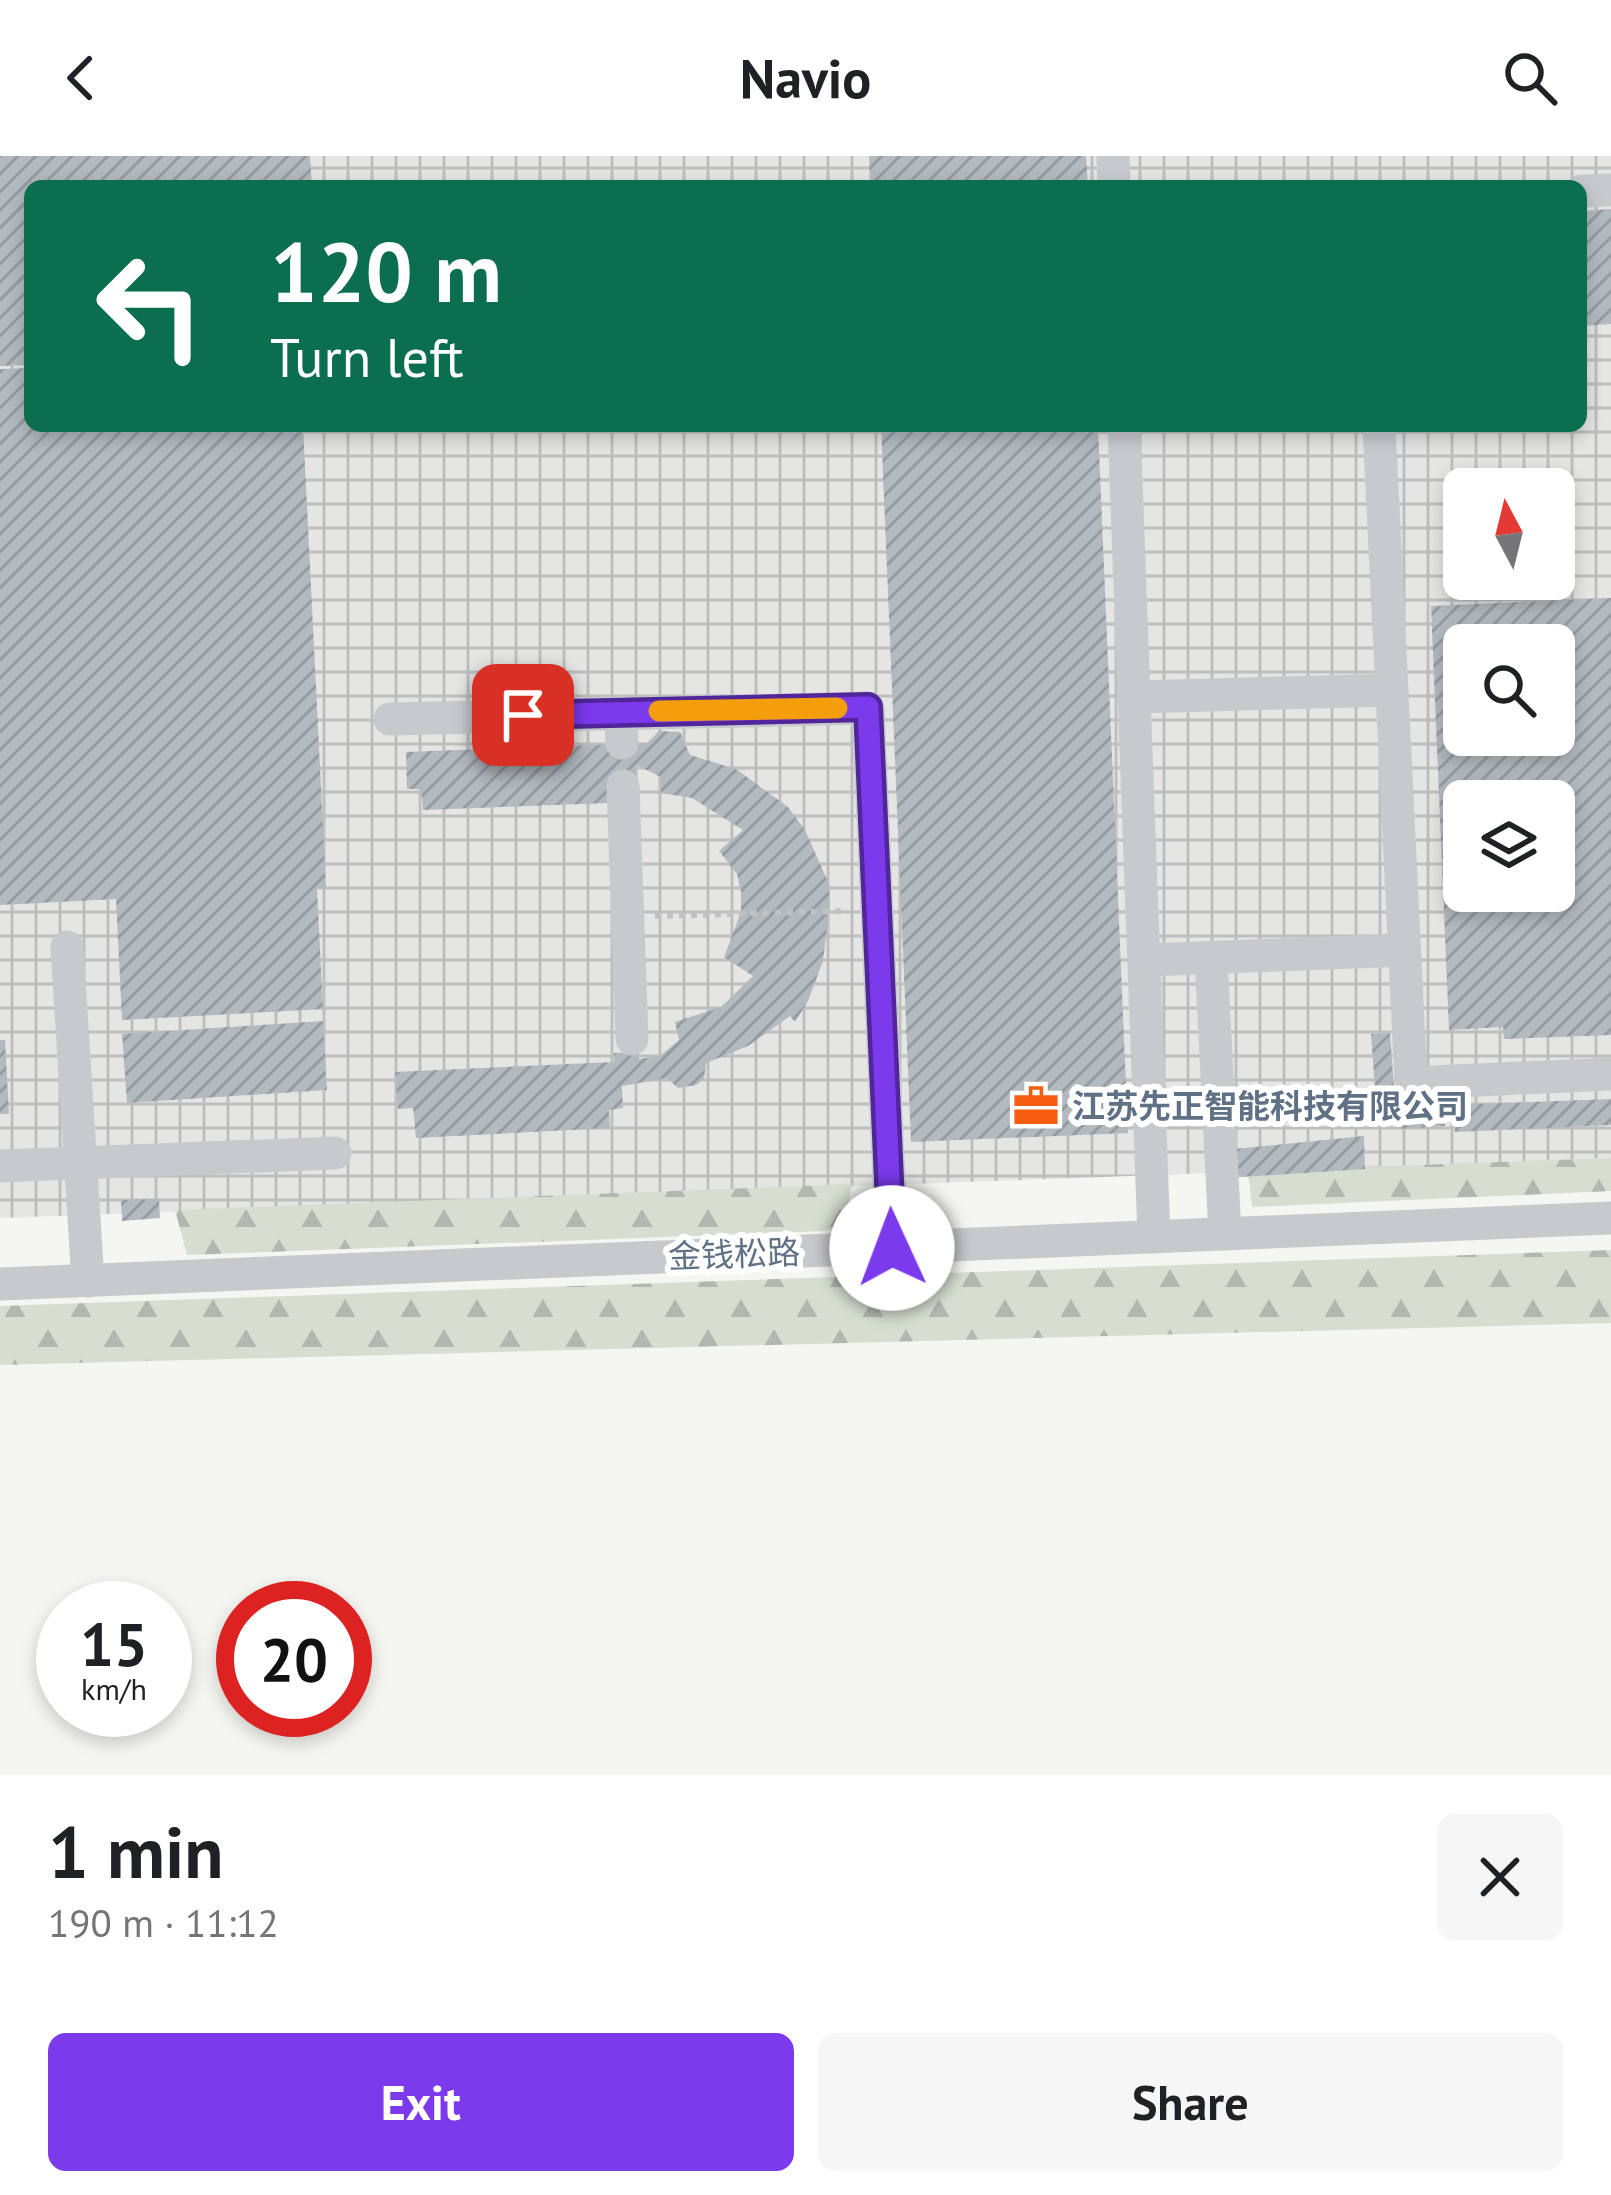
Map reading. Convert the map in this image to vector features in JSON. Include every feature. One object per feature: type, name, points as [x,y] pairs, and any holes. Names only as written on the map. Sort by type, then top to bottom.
[{"type":"street","points":[[1124,432],[1154,1237]]},
{"type":"street","points":[[1379,432],[1411,1083],[1611,1074]]},
{"type":"street","points":[[1136,697],[1392,690]]},
{"type":"street","points":[[390,719],[621,728],[868,707],[892,1248]]},
{"type":"street","points":[[623,786],[632,1039]]},
{"type":"street","points":[[67,947],[88,1280]]},
{"type":"street","points":[[1147,960],[1404,950]]},
{"type":"street","points":[[1211,958],[1225,1234]]},
{"type":"street","points":[[0,1166],[335,1153]]},
{"type":"street","name":"金钱松路","points":[[0,1284],[1611,1218]]},
{"type":"path","points":[[627,917],[877,910]]},
{"type":"shaded area","points":[[0,156],[1611,156],[1611,1158],[0,1218]]},
{"type":"green space","points":[[1611,1158],[1611,1191],[1252,1207],[1248,1171]]},
{"type":"green space","points":[[852,1184],[844,1227],[824,1231],[187,1255],[175,1210]]},
{"type":"green space","points":[[1611,1250],[1611,1323],[0,1365],[0,1306]]},
{"type":"building","points":[[0,156],[310,156],[312,180],[24,180],[24,365],[0,366]]},
{"type":"building","points":[[869,156],[1086,156],[1088,180],[870,180]]},
{"type":"building","points":[[1611,209],[1611,324],[1587,326],[1587,211]]},
{"type":"building","points":[[24,368],[24,432],[303,432],[326,888],[317,889],[323,1009],[122,1020],[116,899],[0,905],[0,369]]},
{"type":"building","points":[[881,432],[1098,432],[1128,1133],[911,1142]]},
{"type":"building","points":[[1611,598],[1611,1035],[1504,1039],[1503,1027],[1449,1030],[1444,912],[1575,912],[1575,780],[1443,780],[1443,889],[1431,606]]},
{"type":"building","points":[[659,731],[680,732],[690,755],[736,769],[788,807],[805,830],[829,884],[830,904],[823,961],[808,1001],[795,1022],[790,1016],[748,1046],[706,1063],[704,1079],[696,1085],[678,1088],[667,1078],[622,1086],[623,1108],[609,1110],[610,1128],[416,1138],[413,1108],[398,1109],[395,1072],[614,1062],[614,1053],[639,1051],[639,1059],[660,1056],[679,1040],[675,1022],[721,1007],[753,976],[724,957],[741,912],[741,892],[737,874],[719,851],[743,830],[692,798],[661,793],[661,777],[636,765],[636,776],[610,803],[423,810],[421,789],[407,789],[406,752],[647,743]]},
{"type":"building","points":[[323,1021],[327,1090],[127,1103],[122,1034]]},
{"type":"building","points":[[1390,1033],[1395,1101],[1376,1102],[1371,1034]]},
{"type":"building","points":[[0,1040],[5,1040],[9,1114],[0,1114]]},
{"type":"building","points":[[1611,1099],[1611,1125],[1455,1132],[1454,1105]]},
{"type":"building","points":[[1444,1105],[1445,1126],[1398,1129],[1397,1107]]},
{"type":"building","points":[[1364,1136],[1365,1169],[1226,1178],[1224,1150]]},
{"type":"building","points":[[159,1199],[160,1218],[122,1221],[121,1200]]},
{"type":"slow traffic","points":[[659,711],[837,708]]},
{"type":"place","name":"江苏先正智能科技有限公司","points":[[1036,1106]]},
{"type":"route","points":[[523,715],[868,707],[892,1248]]}]
